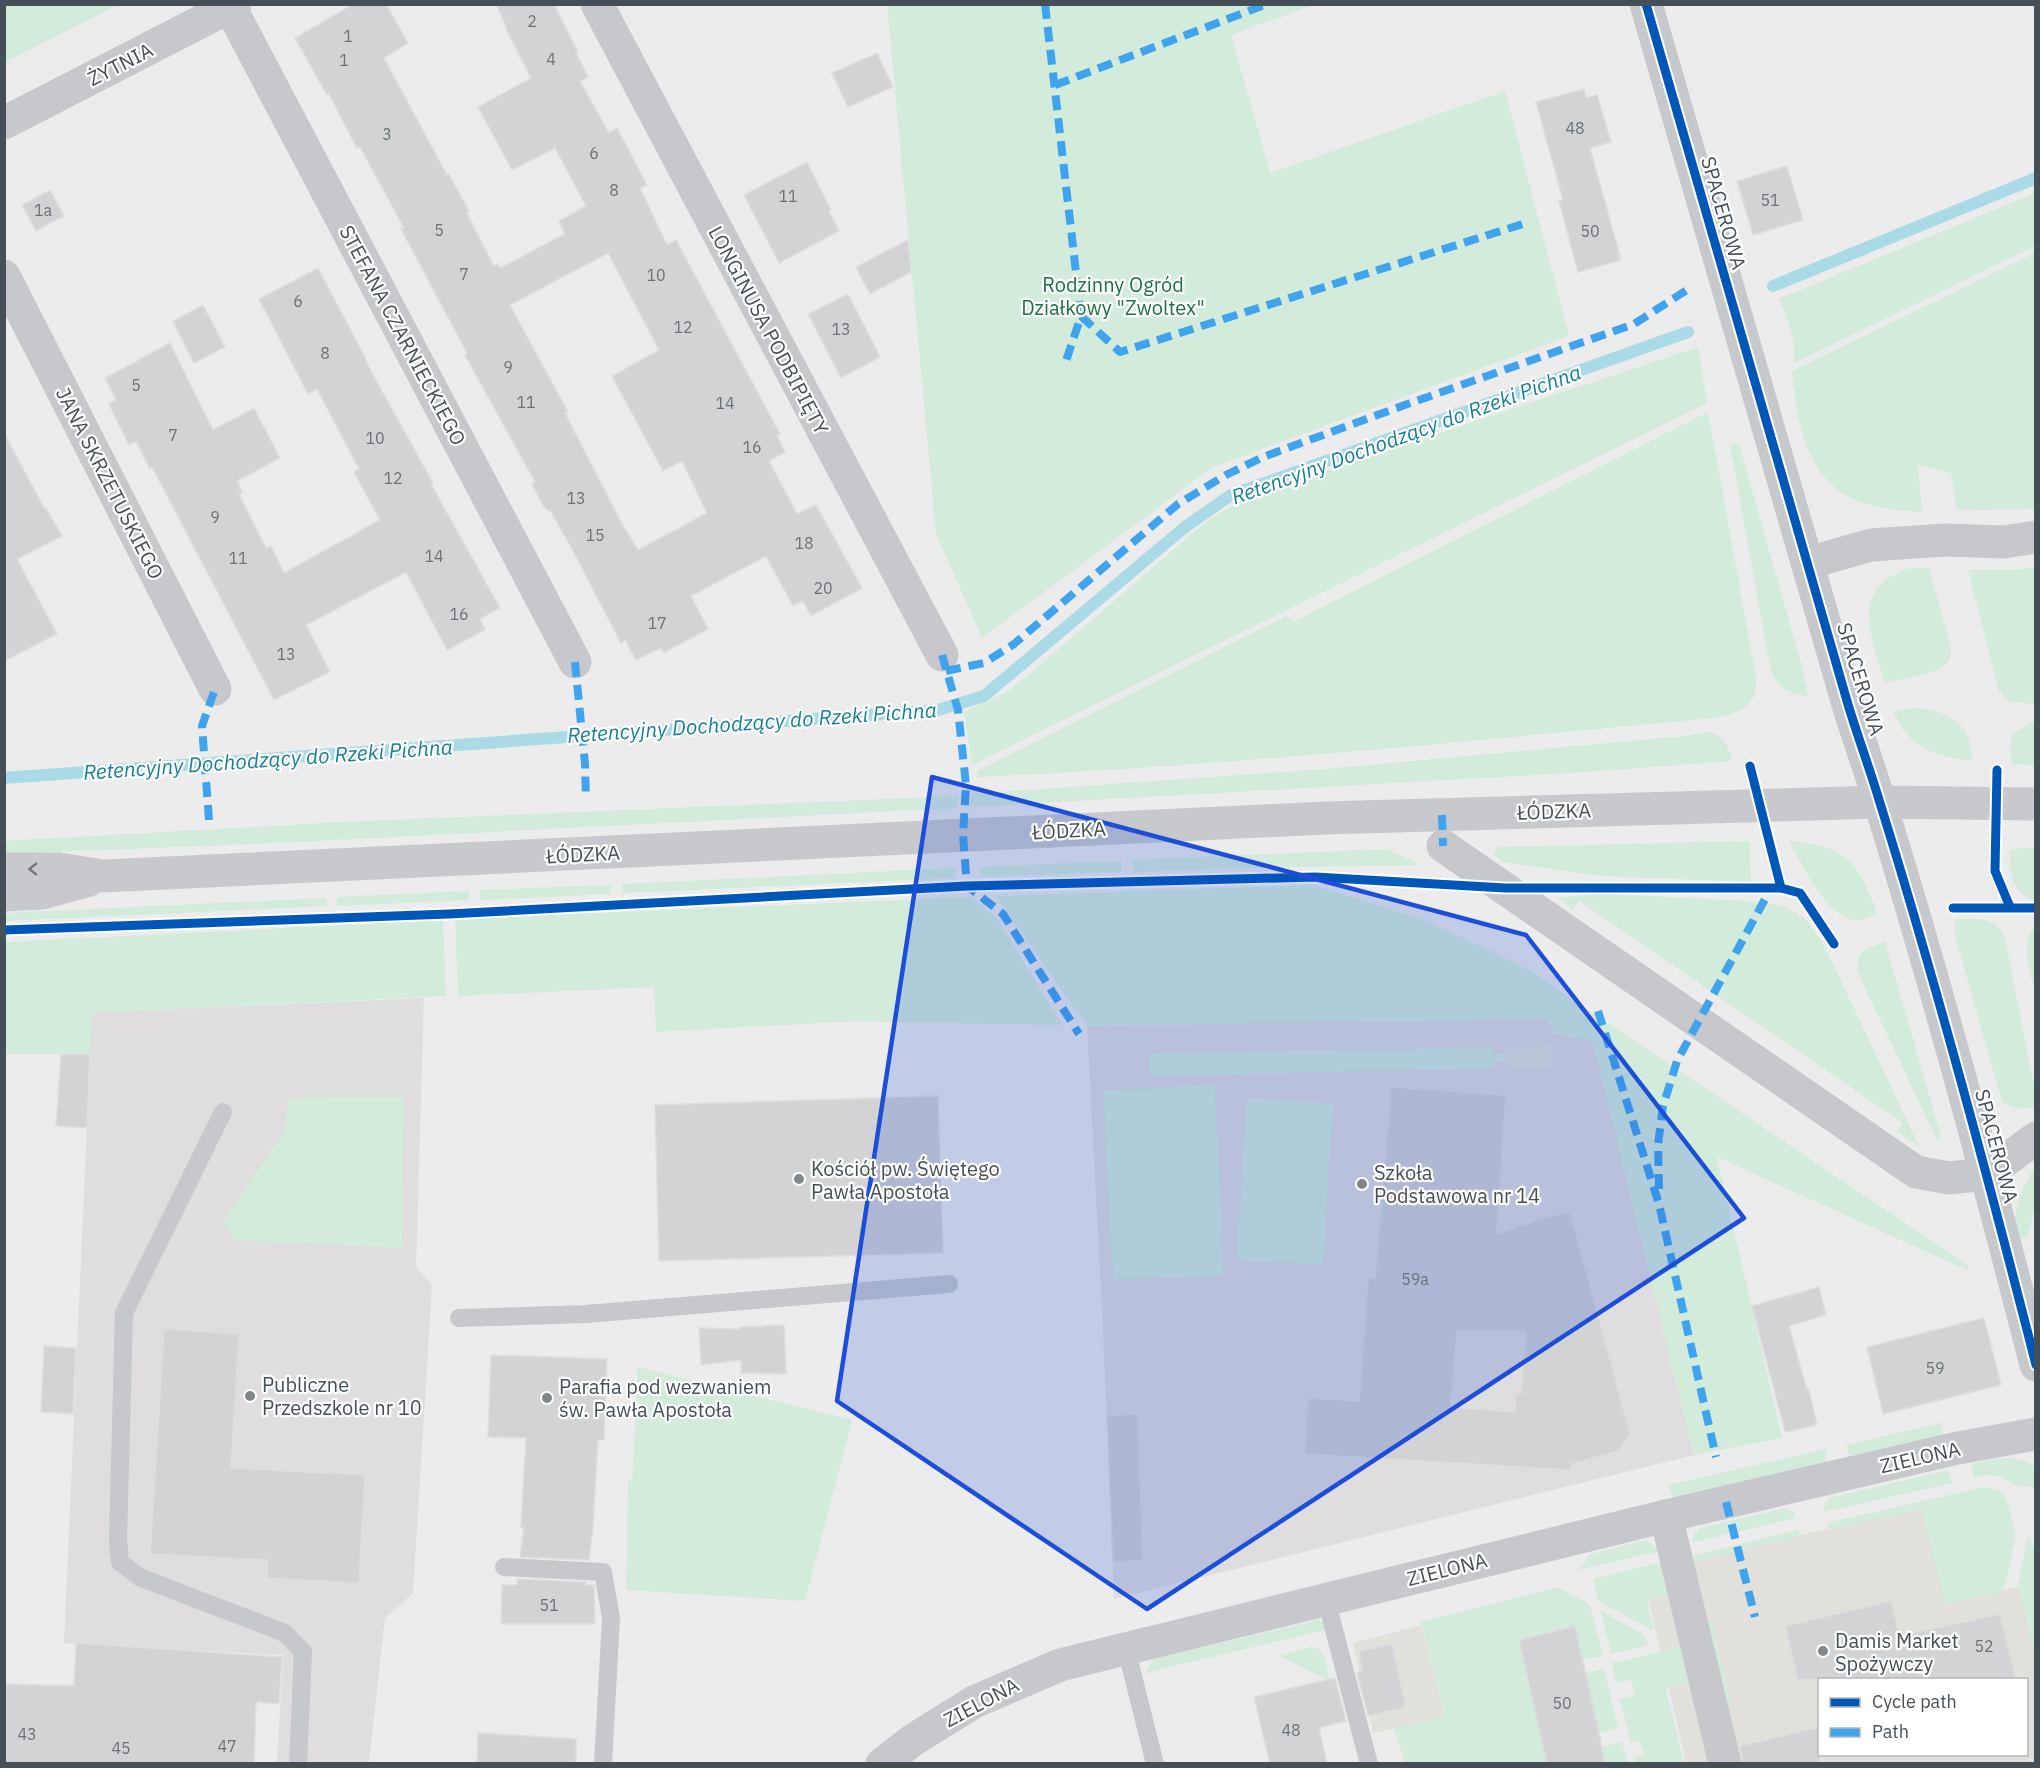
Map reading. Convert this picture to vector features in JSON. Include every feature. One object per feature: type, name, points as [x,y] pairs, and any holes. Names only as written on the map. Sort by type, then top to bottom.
[{"type":"main road","name":"ŁÓDZKA","points":[[4,869],[59,869],[102,876],[1326,818],[1880,802],[2036,804]]},
{"type":"main road","name":"ŁÓDZKA","points":[[4,895],[42,893],[102,876]]},
{"type":"street","name":"LONGINUSA PODBIPIĘTY","points":[[597,4],[942,655]]},
{"type":"street","name":"SPACEROWA","points":[[1646,4],[1747,359],[1880,802],[1987,1174],[2036,1365]]},
{"type":"street","name":"ŻYTNIA","points":[[4,123],[233,6]]},
{"type":"street","name":"STEFANA CZARNIECKIEGO","points":[[233,6],[575,662]]},
{"type":"street","name":"JANA SKRZETUSKIEGO","points":[[4,276],[215,689]]},
{"type":"street","points":[[1808,563],[1871,545],[1945,540],[2004,542],[2036,537]]},
{"type":"street","name":"SPACEROWA","points":[[1443,846],[1916,1172],[1949,1178],[1987,1174],[2036,1138]]},
{"type":"street","name":"ZIELONA","points":[[882,1764],[913,1740],[974,1702],[1060,1665],[1666,1516],[1958,1448],[2036,1434]]},
{"type":"street","points":[[1666,1516],[1725,1764]]},
{"type":"lane","points":[[223,1112],[124,1313],[118,1540],[120,1562],[139,1577],[285,1633],[303,1652],[298,1764]]},
{"type":"lane","points":[[459,1318],[586,1314],[949,1284]]},
{"type":"lane","points":[[504,1567],[603,1572],[611,1618],[603,1764]]},
{"type":"lane","points":[[1326,1599],[1369,1764]]},
{"type":"lane","points":[[1126,1648],[1155,1764]]},
{"type":"highlighted area","points":[[932,777],[1526,935],[1744,1218],[1147,1609],[837,1401]]},
{"type":"shaded area","name":"Publiczne Przedszkole nr 10","points":[[424,998],[416,1267],[432,1285],[413,1593],[385,1618],[369,1763],[277,1763],[283,1655],[64,1643],[92,1013]]},
{"type":"shaded area","name":"Szkoła Podstawowa nr 14","points":[[1549,1018],[1553,1033],[1593,1041],[1694,1455],[1114,1599],[1087,1026]]},
{"type":"shaded area","points":[[1928,1506],[1949,1602],[2028,1585],[2036,1609],[2035,1763],[1686,1763],[1642,1571]]},
{"type":"shaded area","points":[[1421,1625],[1445,1717],[1373,1733],[1353,1643]]},
{"type":"green space","points":[[5,4],[118,4],[118,5],[5,62]]},
{"type":"green space","name":"Rodzinny Ogród Działkowy \"Zwoltex\"","points":[[887,5],[1313,5],[1231,35],[1270,173],[1505,91],[1569,336],[1213,467],[982,638],[936,533]]},
{"type":"green space","points":[[2035,193],[2035,246],[1794,363],[1791,330],[1779,299]]},
{"type":"green space","points":[[2035,253],[2035,509],[1957,510],[1951,473],[1918,465],[1922,512],[1873,506],[1858,501],[1840,491],[1826,479],[1815,464],[1801,428],[1792,371]]},
{"type":"green space","points":[[1698,347],[1707,403],[972,765],[964,712],[1007,692],[1208,520],[1239,502]]},
{"type":"green space","points":[[1708,412],[1756,678],[1753,696],[1749,703],[1738,711],[1713,718],[1345,752],[977,777],[977,771],[1286,616],[1295,621]]},
{"type":"green space","points":[[1739,444],[1804,674],[1808,697],[1794,693],[1780,685],[1770,667],[1730,445]]},
{"type":"green space","points":[[2035,567],[2035,704],[2011,702],[1999,692],[1968,570],[2011,570]]},
{"type":"green space","points":[[1910,568],[1929,568],[1951,648],[1950,657],[1948,662],[1937,670],[1885,682],[1871,631],[1869,615],[1872,601],[1878,588],[1891,577]]},
{"type":"green space","points":[[1915,708],[1938,712],[1959,724],[1969,740],[1972,761],[1934,753],[1915,742],[1907,734],[1893,711]]},
{"type":"green space","points":[[2035,723],[2035,765],[2012,764],[2010,745],[2013,734]]},
{"type":"green space","points":[[1708,732],[1725,742],[1732,761],[1571,773],[969,807],[971,794],[1326,769]]},
{"type":"green space","points":[[959,796],[956,808],[297,842],[5,854],[5,841],[341,822]]},
{"type":"green space","points":[[1750,841],[1751,882],[1601,876],[1503,862],[1493,854],[1499,847]]},
{"type":"green space","points":[[1789,841],[1825,847],[1848,859],[1863,881],[1877,914],[1854,920],[1844,917],[1834,909],[1824,899],[1807,874]]},
{"type":"green space","points":[[2035,848],[2035,901],[2021,893],[2011,874],[2009,850]]},
{"type":"green space","points":[[1387,849],[1422,865],[1134,872],[1132,860]]},
{"type":"green space","points":[[1121,861],[1121,872],[981,877],[980,867]]},
{"type":"green space","points":[[955,868],[956,878],[623,893],[622,884]]},
{"type":"green space","points":[[610,885],[611,894],[480,900],[480,890]]},
{"type":"green space","points":[[1314,885],[1427,921],[1529,970],[1968,1265],[1969,1271],[1717,1157],[1782,1438],[1694,1455],[1592,1041],[1553,1033],[1549,1018],[1087,1026],[996,896]]},
{"type":"green space","points":[[469,891],[469,900],[337,906],[337,897]]},
{"type":"green space","points":[[1596,893],[1765,902],[1787,908],[1802,917],[1814,929],[1826,949],[1919,1146],[1897,1132],[1903,1123],[1579,901],[1572,910],[1558,898]]},
{"type":"green space","points":[[971,897],[996,917],[1062,1025],[855,1021],[656,1032],[654,987],[458,996],[455,919]]},
{"type":"green space","points":[[327,898],[327,906],[5,921],[5,913]]},
{"type":"green space","points":[[1956,919],[1985,920],[1996,925],[2005,938],[2035,1091],[2035,1107],[2018,1109],[2002,1102],[1956,939],[1954,928]]},
{"type":"green space","points":[[443,920],[446,996],[93,1013],[90,1054],[5,1054],[5,942]]},
{"type":"green space","points":[[2035,927],[2035,991],[2026,949],[2027,941]]},
{"type":"green space","points":[[1885,942],[1941,1137],[1937,1140],[1858,973],[1857,965],[1860,954],[1872,946]]},
{"type":"green space","points":[[1493,1047],[1494,1054],[1505,1054],[1506,1061],[1494,1061],[1494,1068],[1150,1076],[1149,1054]]},
{"type":"green space","points":[[1215,1085],[1224,1275],[1113,1280],[1103,1091]]},
{"type":"green space","points":[[404,1097],[402,1248],[234,1240],[223,1221],[284,1132],[289,1098]]},
{"type":"green space","points":[[1247,1098],[1333,1104],[1323,1265],[1236,1260]]},
{"type":"green space","points":[[2035,1167],[2035,1203],[2028,1237],[2016,1240],[2015,1220],[2018,1202]]},
{"type":"green space","points":[[638,1367],[852,1420],[805,1601],[626,1590],[628,1481],[632,1481]]},
{"type":"green space","points":[[1941,1423],[1943,1435],[1850,1456],[1846,1445]]},
{"type":"green space","points":[[1826,1449],[1825,1463],[1674,1498],[1668,1485]]},
{"type":"green space","points":[[2002,1458],[2020,1460],[2035,1468],[2035,1488],[2015,1485],[1998,1476],[1986,1475],[1974,1478],[1971,1464]]},
{"type":"green space","points":[[1949,1470],[1952,1483],[1824,1512],[1825,1503],[1833,1497]]},
{"type":"green space","points":[[1985,1487],[2001,1492],[2006,1499],[2016,1534],[2006,1583],[1996,1594],[1945,1604],[1921,1509],[1828,1530],[1827,1526],[1830,1522]]},
{"type":"green space","points":[[1785,1508],[1793,1512],[1795,1518],[1691,1543],[1695,1532],[1701,1528]]},
{"type":"green space","points":[[1798,1530],[1800,1536],[1692,1562],[1691,1556]]},
{"type":"green space","points":[[2030,1537],[2036,1556],[2035,1656],[2018,1585],[2027,1538]]},
{"type":"green space","points":[[1646,1540],[1660,1551],[1578,1570],[1591,1554]]},
{"type":"green space","points":[[1667,1561],[1669,1595],[1647,1601],[1654,1631],[1598,1601],[1593,1579]]},
{"type":"green space","points":[[1558,1587],[1590,1605],[1603,1656],[1582,1660],[1574,1626],[1519,1640],[1547,1763],[1405,1763],[1394,1728],[1445,1717],[1421,1622]]},
{"type":"green space","points":[[1601,1611],[1642,1634],[1650,1645],[1611,1654]]},
{"type":"green space","points":[[1319,1620],[1328,1629],[1145,1673],[1153,1659]]},
{"type":"green space","points":[[1712,1621],[1731,1703],[1725,1704],[1706,1622]]},
{"type":"green space","points":[[1687,1646],[1690,1682],[1666,1688],[1684,1763],[1636,1763],[1634,1757],[1644,1755],[1640,1740],[1631,1743],[1620,1699],[1635,1695],[1631,1679],[1616,1683],[1612,1663]]},
{"type":"green space","points":[[1312,1647],[1321,1651],[1323,1655],[1329,1681],[1280,1656]]},
{"type":"green space","points":[[1604,1669],[1618,1728],[1599,1733],[1585,1673]]},
{"type":"green space","points":[[1622,1742],[1627,1763],[1605,1763],[1602,1747]]},
{"type":"sand","points":[[1552,1047],[1552,1065],[1506,1066],[1505,1048]]},
{"type":"building","points":[[353,4],[386,4],[408,43],[384,58],[469,211],[466,212],[494,266],[498,264],[500,268],[565,234],[559,221],[586,206],[555,148],[512,170],[478,107],[531,78],[496,4],[554,4],[588,77],[580,81],[609,133],[617,128],[647,185],[640,188],[667,245],[676,240],[780,434],[777,436],[785,452],[769,461],[797,514],[816,505],[862,588],[811,616],[803,601],[793,606],[766,556],[691,596],[708,629],[664,653],[661,648],[636,660],[625,640],[621,643],[571,547],[551,512],[544,507],[532,484],[535,482],[465,355],[467,353],[401,229],[404,228],[360,147],[357,148],[329,94],[327,95],[295,38]],"holes":[[[608,253],[659,350],[612,376],[663,471],[682,461],[707,513],[638,550],[622,524],[565,413],[568,412],[510,305]]]},
{"type":"building","points":[[877,53],[893,87],[848,107],[832,73]]},
{"type":"building","points":[[1584,89],[1586,98],[1597,95],[1611,142],[1590,148],[1621,260],[1578,272],[1559,201],[1563,200],[1536,102]]},
{"type":"building","points":[[807,162],[839,231],[779,263],[744,195]]},
{"type":"building","points":[[1787,166],[1803,220],[1753,235],[1737,181]]},
{"type":"building","points":[[50,190],[64,216],[36,231],[22,205]]},
{"type":"building","points":[[908,240],[911,272],[870,294],[856,267]]},
{"type":"building","points":[[318,268],[366,362],[433,483],[431,484],[500,608],[480,619],[485,630],[447,650],[406,572],[306,625],[330,672],[274,700],[152,467],[150,469],[136,441],[129,445],[109,404],[116,400],[105,378],[170,343],[213,430],[254,408],[280,458],[237,481],[242,492],[239,494],[266,548],[271,546],[284,573],[380,520],[354,472],[359,469],[317,389],[308,394],[259,299]]},
{"type":"building","points":[[848,294],[880,357],[841,378],[808,314]]},
{"type":"building","points":[[203,305],[225,347],[194,363],[173,321]]},
{"type":"building","points":[[4,433],[44,508],[62,536],[17,559],[57,634],[4,661]]},
{"type":"building","points":[[90,1054],[87,1128],[56,1126],[61,1055]]},
{"type":"building","points":[[1391,1087],[1506,1095],[1497,1234],[1538,1219],[1570,1211],[1630,1433],[1619,1451],[1572,1464],[1571,1470],[1304,1454],[1308,1398],[1359,1401],[1368,1277],[1375,1278]],"holes":[[[1457,1331],[1526,1332],[1521,1393],[1516,1393],[1515,1412],[1451,1407]]]},
{"type":"building","name":"Kościół pw. Świętego Pawła Apostoła","points":[[938,1096],[943,1253],[659,1261],[655,1105]]},
{"type":"building","points":[[1819,1287],[1826,1315],[1789,1326],[1807,1390],[1809,1390],[1817,1425],[1785,1432],[1752,1306]]},
{"type":"building","points":[[1984,1318],[2001,1385],[1883,1414],[1867,1347]]},
{"type":"building","points":[[784,1325],[786,1374],[741,1373],[741,1360],[701,1365],[699,1328],[740,1329],[740,1327]]},
{"type":"building","points":[[164,1329],[239,1334],[231,1468],[365,1475],[359,1583],[267,1578],[268,1560],[150,1554]]},
{"type":"building","points":[[44,1346],[76,1348],[73,1414],[41,1412]]},
{"type":"building","points":[[491,1355],[607,1359],[604,1440],[598,1440],[589,1560],[520,1557],[524,1527],[521,1527],[526,1438],[488,1437]]},
{"type":"building","points":[[1138,1414],[1143,1561],[1113,1562],[1107,1415]]},
{"type":"building","points":[[517,1579],[586,1582],[586,1585],[594,1585],[595,1624],[501,1624],[502,1585],[517,1585]]},
{"type":"building","points":[[1891,1601],[1900,1636],[2000,1614],[2016,1678],[1818,1678],[1818,1680],[1798,1680],[1785,1626]]},
{"type":"building","points":[[1575,1626],[1605,1764],[1547,1764],[1519,1640]]},
{"type":"building","points":[[76,1643],[282,1657],[279,1704],[256,1702],[254,1764],[4,1764],[6,1684],[74,1686]]},
{"type":"building","points":[[1392,1644],[1406,1707],[1368,1716],[1357,1673],[1362,1672],[1359,1651]]},
{"type":"building","points":[[1335,1678],[1346,1721],[1319,1728],[1327,1764],[1270,1764],[1254,1697]]},
{"type":"building","points":[[1818,1727],[1820,1764],[1743,1764],[1740,1746]]},
{"type":"building","points":[[478,1733],[576,1739],[576,1764],[477,1764]]},
{"type":"waterway","name":"Retencyjny Dochodzący do Rzeki Pichna","points":[[1773,286],[2036,178]]},
{"type":"waterway","name":"Retencyjny Dochodzący do Rzeki Pichna","points":[[4,778],[938,710],[984,696],[1185,527],[1231,495],[1688,332]]},
{"type":"marked path","points":[[1045,4],[1081,316],[1064,367]]},
{"type":"marked path","points":[[1055,85],[1267,4]]},
{"type":"marked path","points":[[1081,316],[1120,352],[1529,222]]},
{"type":"marked path","points":[[946,671],[984,663],[1014,644],[1178,504],[1226,475],[1263,457],[1634,324],[1690,288]]},
{"type":"marked path","points":[[942,655],[958,710],[966,785],[963,835],[967,886],[1003,914],[1079,1034]]},
{"type":"marked path","points":[[575,662],[585,764],[586,799]]},
{"type":"marked path","points":[[209,820],[202,726],[215,689]]},
{"type":"marked path","points":[[1442,815],[1443,846]]},
{"type":"marked path","points":[[1659,1189],[1658,1145],[1663,1106],[1677,1061],[1771,888]]},
{"type":"marked path","points":[[1598,1011],[1659,1204],[1716,1457]]},
{"type":"marked path","points":[[1726,1502],[1755,1617]]},
{"type":"cycle path","points":[[1646,4],[1847,701],[1922,943],[1981,1154],[2036,1365]]},
{"type":"cycle path","points":[[1750,766],[1781,888],[1800,893],[1834,944]]},
{"type":"cycle path","points":[[1997,770],[1995,871],[2010,907]]},
{"type":"cycle path","points":[[4,930],[449,914],[967,886],[1315,877],[1505,888],[1781,888]]},
{"type":"cycle path","points":[[1953,908],[2036,908]]},
{"type":"place","name":"Kościół pw. Świętego Pawła Apostoła","points":[[799,1179]]},
{"type":"place","name":"Szkoła Podstawowa nr 14","points":[[1362,1184]]},
{"type":"place","name":"Publiczne Przedszkole nr 10","points":[[250,1396]]},
{"type":"place","name":"Parafia pod wezwaniem św. Pawła Apostoła","points":[[547,1398]]},
{"type":"place","name":"Damis Market Spożywczy","points":[[1823,1651]]}]
